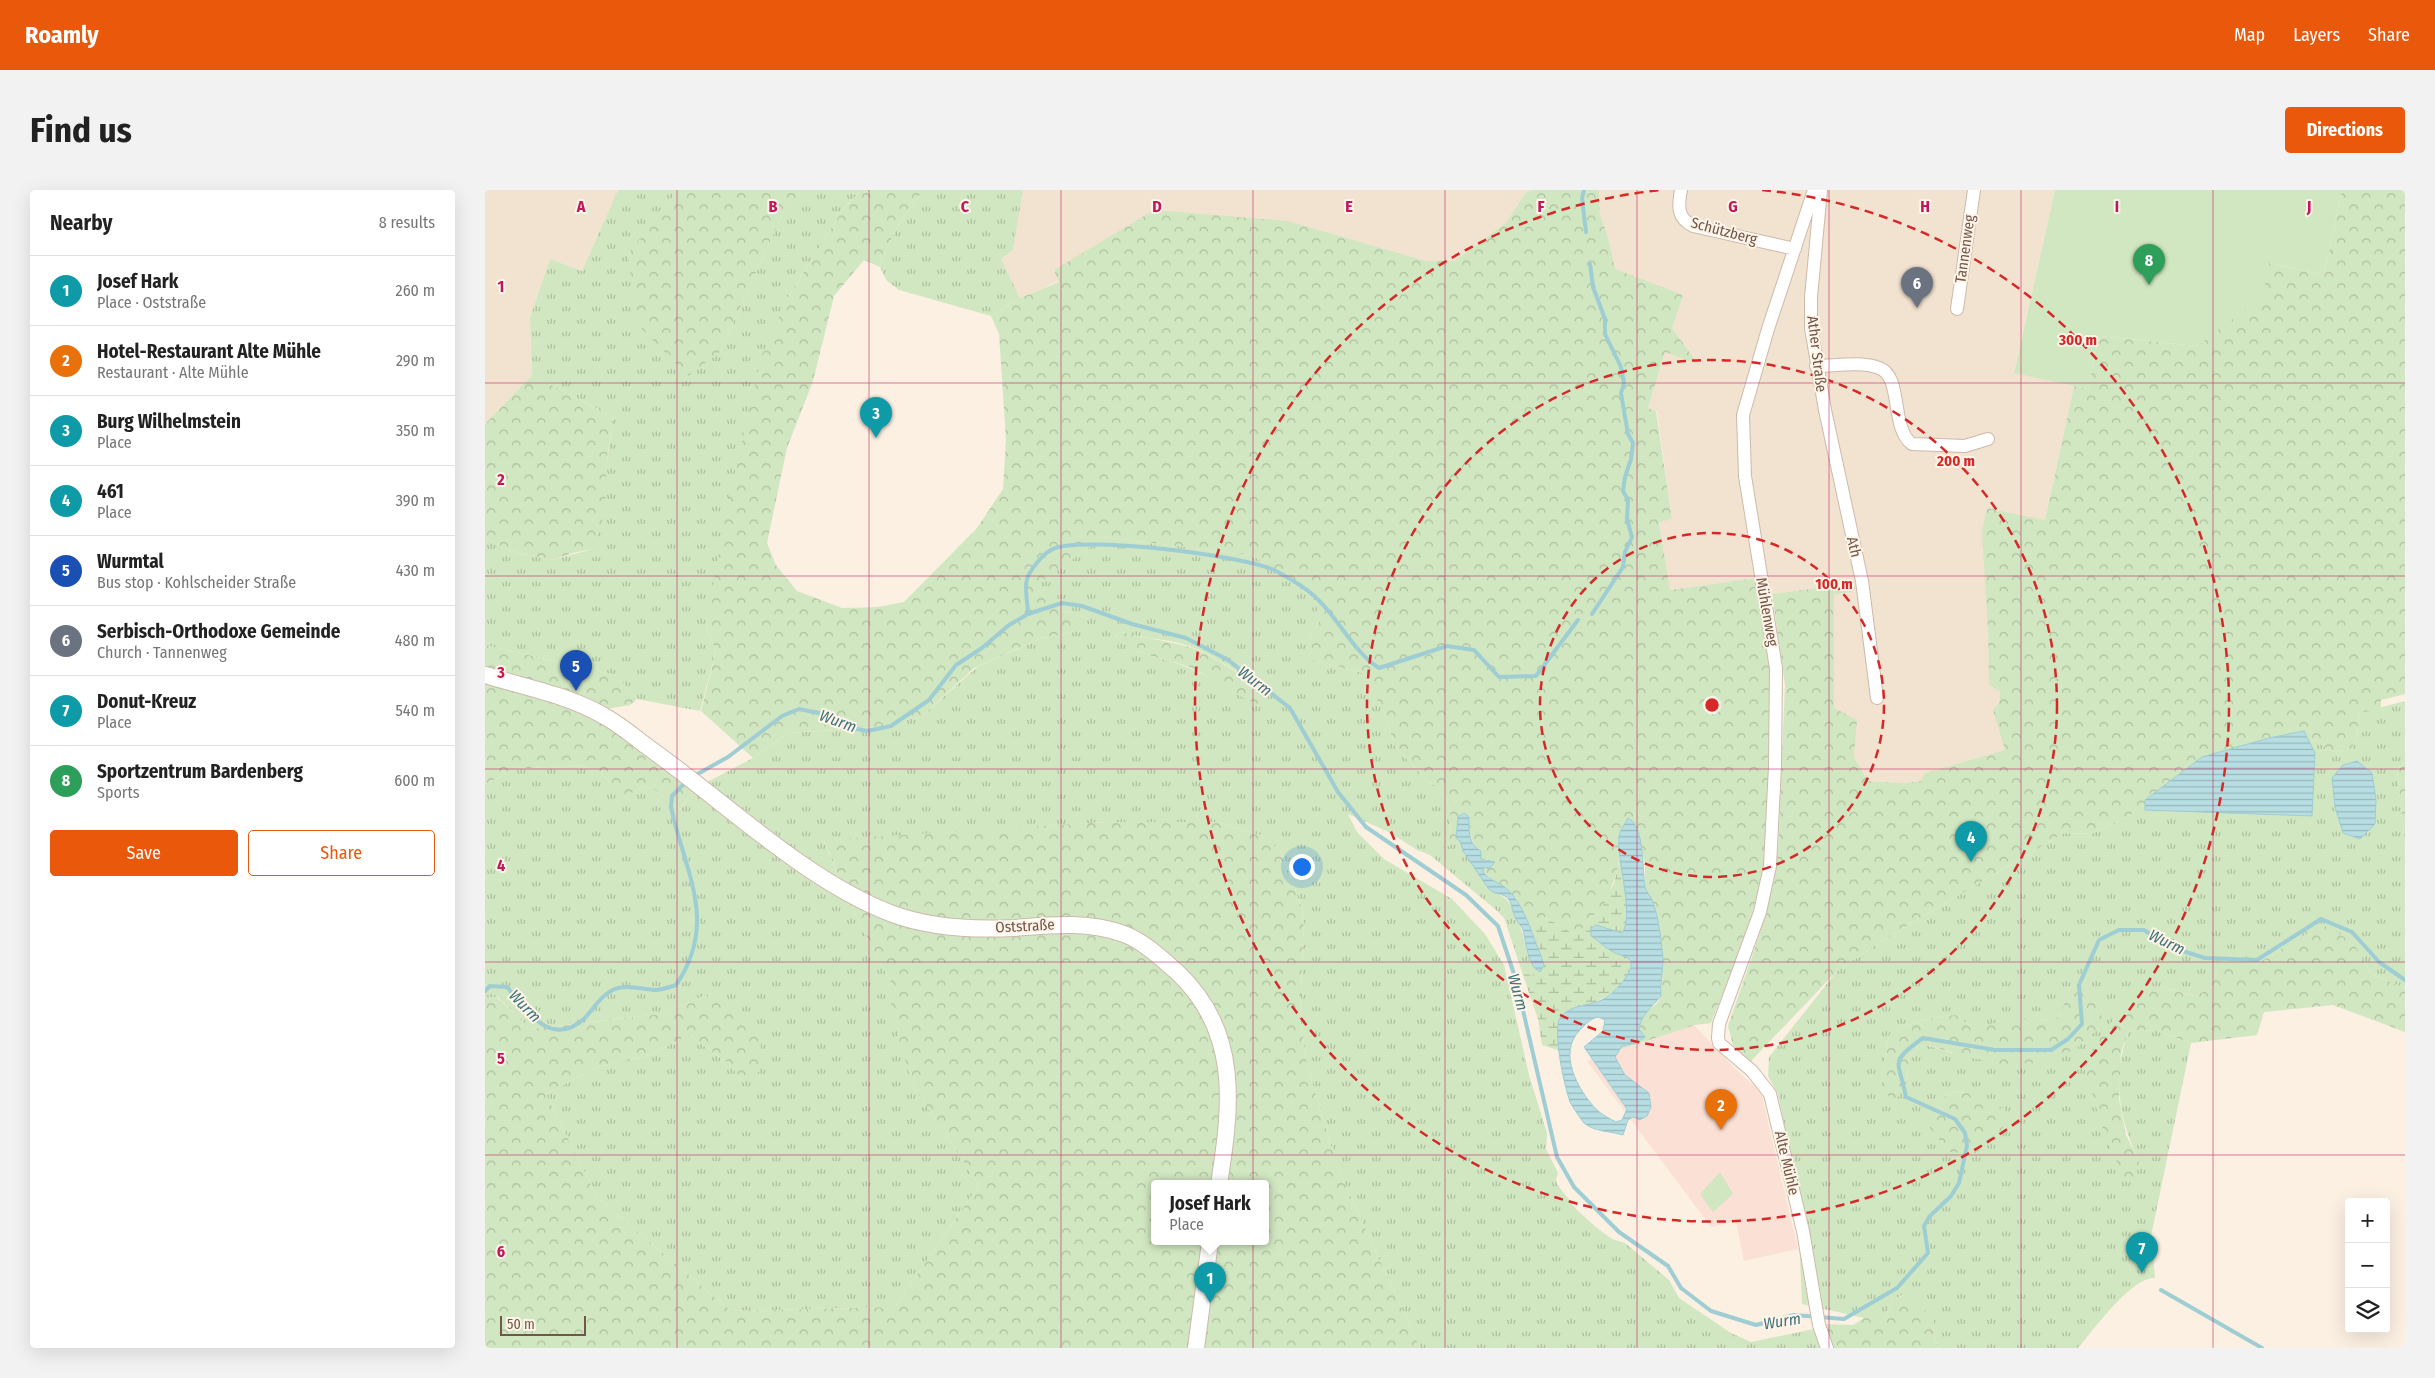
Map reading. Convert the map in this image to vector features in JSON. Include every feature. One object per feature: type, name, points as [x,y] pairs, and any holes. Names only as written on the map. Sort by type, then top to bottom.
[{"type":"street","name":"Schützberg","points":[[1681,190],[1679,213],[1684,222],[1693,226],[1795,249]]},
{"type":"street","name":"Mühlenweg","points":[[1718,1038],[1719,1024],[1760,912],[1770,866],[1778,695],[1776,668],[1745,476],[1742,428],[1748,397],[1814,190]]},
{"type":"street","name":"Ather Straße","points":[[1821,190],[1811,297],[1811,328],[1816,366],[1835,457]]},
{"type":"street","name":"Tannenweg","points":[[1957,309],[1974,190]]},
{"type":"street","points":[[1816,366],[1859,366],[1883,369],[1891,379],[1902,434],[1912,444],[1965,446],[1987,440]]},
{"type":"street","name":"Ath","points":[[1835,457],[1862,581],[1877,698]]},
{"type":"street","name":"Oststraße","points":[[485,675],[571,701],[604,716],[679,769],[825,879],[870,904],[893,914],[958,928],[1012,928],[1069,923],[1095,926],[1127,935],[1161,958],[1191,987],[1203,1005],[1213,1024],[1224,1055],[1229,1087],[1229,1111],[1220,1180]]},
{"type":"street","name":"Alte Mühle","points":[[1718,1038],[1719,1043],[1752,1071],[1770,1094],[1803,1231],[1819,1325],[1827,1348]]},
{"type":"street","points":[[1196,1348],[1210,1245]]},
{"type":"shaded area","points":[[485,190],[618,190],[582,271],[550,259],[530,317],[532,375],[485,424]]},
{"type":"shaded area","points":[[1023,190],[1532,190],[1526,192],[1506,223],[1456,261],[1426,261],[1288,221],[1054,270],[1059,281],[1020,298],[1001,259],[1013,250]]},
{"type":"shaded area","points":[[1599,190],[2055,190],[2014,372],[2074,386],[2045,520],[1987,508],[1989,685],[2000,692],[1999,703],[2006,750],[1925,773],[1922,781],[1902,783],[1868,781],[1854,757],[1856,720],[1834,709],[1834,595],[1855,591],[1854,583],[1772,594],[1755,578],[1670,590],[1659,521],[1672,519],[1657,411],[1648,408],[1665,352],[1697,363],[1672,328],[1682,295],[1615,270],[1608,237],[1600,215]]},
{"type":"shaded area","points":[[1694,1025],[1733,1067],[1761,1092],[1798,1249],[1744,1261],[1736,1221],[1711,1227],[1587,1061]]},
{"type":"green space","points":[[618,190],[678,190],[628,255],[720,352],[783,213],[805,190],[862,190],[844,208],[787,299],[706,627],[716,651],[700,711],[637,699],[615,675],[485,645],[485,538],[511,551],[552,560],[593,549],[613,422],[610,415],[532,375],[530,317],[550,259],[582,271]]},
{"type":"green space","points":[[678,190],[805,190],[783,213],[720,352],[688,376],[637,324],[628,254]]},
{"type":"green space","points":[[862,190],[924,190],[898,226],[880,267],[864,260],[834,296],[813,381],[787,448],[767,543],[776,565],[797,591],[842,608],[878,607],[904,602],[977,528],[1003,489],[1006,440],[999,334],[991,316],[1020,298],[1059,282],[1054,270],[1154,210],[1288,221],[1426,261],[1455,261],[1506,223],[1526,192],[1532,190],[1599,190],[1600,215],[1608,237],[1615,269],[1683,295],[1672,328],[1698,364],[1665,352],[1648,408],[1656,411],[1672,519],[1659,522],[1670,590],[1755,578],[1772,669],[1773,697],[1764,870],[1746,935],[1711,1023],[1695,1025],[1619,1050],[1622,1046],[1641,1040],[1641,1021],[1644,1015],[1656,1004],[1661,995],[1662,960],[1660,938],[1652,901],[1645,886],[1645,863],[1638,830],[1619,835],[1618,869],[1600,916],[1593,915],[1580,932],[1572,933],[1545,917],[1528,925],[1516,898],[1483,872],[1488,859],[1481,859],[1471,836],[1469,817],[1458,817],[1456,838],[1460,840],[1442,849],[1449,841],[1451,817],[1447,801],[1439,788],[1427,781],[1395,746],[1385,715],[1363,673],[1309,659],[1306,653],[1308,639],[1319,622],[1319,613],[1313,598],[1252,555],[1103,537],[1033,588],[1065,610],[1088,619],[1082,630],[1039,639],[974,668],[922,716],[878,727],[788,733],[753,758],[701,711],[716,651],[706,627],[726,510],[762,355],[787,299],[844,208]]},
{"type":"green space","points":[[924,190],[1023,190],[1013,250],[1001,259],[1020,298],[991,316],[899,290],[886,280],[880,267],[888,246],[904,217]]},
{"type":"green space","points":[[2055,190],[2342,190],[2324,275],[2269,263],[2263,296],[2197,346],[2099,336],[2088,389],[2014,373]]},
{"type":"green space","points":[[2342,190],[2405,190],[2405,694],[2381,700],[2381,709],[2359,713],[2357,735],[2352,748],[2345,751],[2331,750],[2312,739],[2250,746],[2183,775],[2130,815],[2091,834],[2064,833],[1888,937],[1837,971],[1750,1062],[1733,1045],[1728,1026],[1760,933],[1770,895],[1778,851],[1785,685],[1772,594],[1854,583],[1855,591],[1834,595],[1834,708],[1857,720],[1854,757],[1868,781],[1902,783],[1921,781],[1925,773],[2005,750],[1993,710],[1999,703],[2000,692],[1989,685],[1988,630],[1982,532],[1987,508],[2045,520],[2074,386],[2088,389],[2099,336],[2197,346],[2269,263],[2324,275]]},
{"type":"green space","points":[[532,375],[610,415],[613,422],[607,458],[605,512],[593,549],[552,560],[511,551],[485,538],[485,424]]},
{"type":"green space","points":[[1103,537],[1252,555],[1313,598],[1319,613],[1319,622],[1308,639],[1309,659],[1363,673],[1385,715],[1395,746],[1427,781],[1439,788],[1447,801],[1451,817],[1449,841],[1444,848],[1460,840],[1463,851],[1499,895],[1511,906],[1517,917],[1533,976],[1522,972],[1504,918],[1496,910],[1430,855],[1417,850],[1389,832],[1348,814],[1357,832],[1384,859],[1452,899],[1485,934],[1504,965],[1529,1075],[1547,1133],[1546,1149],[1558,1173],[1557,1184],[1577,1210],[1597,1228],[1612,1239],[1625,1243],[1669,1280],[1679,1298],[1731,1333],[1751,1342],[1814,1329],[1820,1348],[1420,1348],[1338,1169],[1307,1065],[1300,1017],[1304,915],[1282,852],[1260,835],[1219,822],[1105,822],[824,841],[850,905],[896,992],[912,1084],[979,1185],[895,1307],[731,1311],[597,1197],[546,1094],[597,1067],[650,1055],[688,1035],[730,1064],[743,1082],[711,993],[661,1014],[530,1029],[498,997],[485,998],[485,784],[516,769],[579,765],[601,773],[625,797],[643,786],[655,790],[680,809],[694,789],[753,758],[788,733],[878,727],[922,716],[977,667],[1039,639],[1082,630],[1088,619],[1065,610],[1032,588]],"holes":[[[1121,632],[1181,643],[1216,659],[1259,687],[1254,703],[1198,672],[1180,664],[1141,652],[1123,643],[1115,636]]]},
{"type":"green space","points":[[1121,632],[1186,646],[1206,654],[1229,667],[1261,690],[1268,697],[1264,706],[1254,703],[1189,667],[1151,656],[1132,648],[1115,636]]},
{"type":"green space","points":[[485,645],[615,675],[637,699],[630,705],[607,709],[694,789],[680,809],[655,790],[643,786],[625,797],[601,773],[579,765],[516,769],[485,784]]},
{"type":"green space","points":[[2405,701],[2405,763],[2397,770],[2405,847],[2405,988],[2371,974],[2354,944],[2273,954],[2252,967],[2218,967],[2209,990],[2192,996],[2161,986],[2083,1063],[2089,1082],[2139,1161],[2126,1128],[2120,1096],[2120,1064],[2129,1030],[2157,1031],[2191,1043],[2151,1236],[2155,1278],[2145,1280],[2124,1295],[2078,1348],[1940,1348],[1935,1341],[1933,1317],[1902,1295],[1891,1302],[1885,1319],[1864,1318],[1802,1304],[1797,1189],[1778,1094],[1768,1076],[1769,1057],[1837,971],[1888,937],[2064,833],[2091,834],[2130,815],[2183,775],[2250,746],[2312,739],[2334,751],[2345,751],[2352,748],[2357,735],[2359,713]],"holes":[[[2066,998],[2076,1049],[1952,1053],[1926,1045],[1909,1050],[1907,1082],[1882,1076],[1889,1035],[1905,1026],[1930,1018],[1957,1015],[1972,1029],[2017,1018],[2041,1020],[2060,1017]],[[1954,1092],[1969,1093],[1949,1152],[1924,1119],[1936,1101]]]},
{"type":"green space","points":[[2405,763],[2405,847],[2397,770]]},
{"type":"green space","points":[[1105,822],[1219,822],[1260,835],[1282,852],[1304,915],[1300,1017],[1307,1065],[1338,1169],[1420,1348],[485,1348],[485,998],[497,997],[531,1029],[661,1014],[711,993],[735,1005],[761,1039],[760,1071],[743,1082],[730,1064],[688,1035],[650,1055],[597,1067],[546,1094],[597,1197],[731,1311],[895,1307],[979,1185],[912,1084],[890,1007],[896,992],[850,905],[824,840]]},
{"type":"green space","points":[[1621,855],[1627,906],[1626,926],[1623,933],[1596,925],[1592,936],[1610,950],[1626,955],[1631,962],[1631,968],[1624,980],[1607,996],[1561,1017],[1560,1051],[1542,1045],[1538,1019],[1522,972],[1533,976],[1526,947],[1535,968],[1541,956],[1528,925],[1545,917],[1572,933],[1580,932],[1593,915],[1600,916],[1606,897],[1614,884]]},
{"type":"green space","points":[[2321,925],[2334,930],[2354,944],[2371,974],[2405,988],[2405,1032],[2333,1005],[2264,1012],[2257,1035],[2191,1043],[2157,1031],[2129,1030],[2121,1052],[2119,1099],[2126,1135],[2139,1161],[2136,1177],[2126,1182],[2105,1137],[2083,1063],[2124,1004],[2161,986],[2192,996],[2209,990],[2218,967],[2252,967]]},
{"type":"green space","points":[[2088,987],[2102,1000],[2101,1026],[2076,1049],[2041,1063],[1993,1064],[1926,1045],[1909,1050],[1907,1082],[1897,1098],[1889,1098],[1882,1076],[1889,1035],[1897,1030],[1921,1020],[1957,1015],[1972,1029],[2017,1017],[2041,1020],[2060,1017],[2066,998]]},
{"type":"green space","points":[[1954,1092],[1969,1093],[2005,1109],[2002,1130],[1976,1153],[1949,1152],[1923,1119],[1936,1101]]},
{"type":"green space","points":[[1720,1172],[1733,1194],[1713,1212],[1700,1194]]},
{"type":"green space","points":[[1905,1294],[1933,1317],[1935,1341],[1940,1348],[1833,1348],[1822,1324],[1853,1325],[1864,1318],[1876,1318],[1878,1316],[1885,1319],[1891,1302]]},
{"type":"water","points":[[2304,731],[2315,753],[2312,816],[2145,810],[2145,800],[2202,757],[2269,738]]},
{"type":"water","points":[[2357,761],[2372,773],[2376,800],[2375,824],[2360,839],[2343,833],[2335,807],[2332,778],[2343,765]]},
{"type":"water","points":[[1464,813],[1469,817],[1471,841],[1481,851],[1481,859],[1495,862],[1489,869],[1484,867],[1483,872],[1508,890],[1524,912],[1544,965],[1540,972],[1530,960],[1523,930],[1516,919],[1509,900],[1488,888],[1463,851],[1460,841],[1456,838],[1458,817]]},
{"type":"water","points":[[1628,818],[1637,830],[1640,839],[1645,887],[1656,914],[1663,958],[1661,996],[1644,1015],[1640,1024],[1639,1029],[1645,1037],[1636,1043],[1622,1046],[1615,1057],[1625,1075],[1649,1093],[1651,1107],[1647,1116],[1640,1120],[1633,1117],[1628,1120],[1623,1135],[1588,1126],[1583,1122],[1571,1104],[1563,1074],[1557,1035],[1560,1018],[1565,1013],[1576,1007],[1594,1003],[1605,998],[1619,986],[1630,970],[1631,961],[1628,958],[1615,953],[1591,936],[1591,928],[1596,925],[1622,933],[1625,925],[1627,913],[1619,836]],"holes":[[[1598,1017],[1605,1020],[1603,1031],[1584,1047],[1627,1109],[1622,1120],[1616,1122],[1600,1113],[1589,1101],[1577,1082],[1570,1060],[1570,1049],[1573,1039],[1580,1030],[1595,1018]]]},
{"type":"waterway","points":[[1584,190],[1582,198],[1586,232]]},
{"type":"waterway","points":[[1590,264],[1593,287],[1605,319],[1605,334],[1621,367],[1624,383],[1621,393],[1628,434],[1633,443],[1623,491],[1628,500],[1627,519],[1632,537],[1625,552],[1623,567],[1592,614]]},
{"type":"waterway","points":[[1028,614],[1026,583],[1031,571],[1040,559],[1051,550],[1067,546],[1093,544],[1164,549],[1201,554],[1262,566],[1278,572],[1301,586],[1322,603],[1352,643],[1369,661],[1379,668],[1447,646],[1474,650],[1499,677],[1536,676],[1578,620]]},
{"type":"waterway","name":"Wurm","points":[[694,776],[728,757],[782,716],[799,709],[823,714],[848,727],[867,731],[891,726],[929,700],[956,665],[982,648],[1009,625],[1028,614],[1062,603],[1082,606],[1132,624],[1186,638],[1228,660],[1290,708],[1338,792],[1366,827],[1466,895],[1498,926],[1516,980],[1557,1157],[1574,1187],[1619,1232],[1668,1266],[1681,1288],[1711,1311],[1756,1325],[1794,1315],[1844,1319],[1897,1288],[1928,1253],[1924,1226],[1930,1216],[1951,1196],[1959,1183],[1967,1146],[1965,1133],[1955,1119],[1906,1097],[1899,1069],[1900,1058],[1923,1038],[1995,1050],[2051,1050],[2068,1039],[2082,1024],[2079,985],[2099,940],[2119,930],[2144,930],[2170,947],[2205,958],[2257,960],[2321,919],[2352,932],[2379,962],[2405,980]]},
{"type":"waterway","name":"Wurm","points":[[485,991],[490,986],[507,987],[523,1007],[541,1024],[561,1030],[573,1027],[585,1018],[602,998],[615,989],[630,987],[657,990],[676,985],[689,962],[695,940],[697,918],[695,897],[671,807],[672,796],[686,782]]},
{"type":"waterway","points":[[2161,1290],[2262,1348]]},
{"type":"place","name":"Sportzentrum Bardenberg","points":[[2149,285]]},
{"type":"place","name":"Serbisch-Orthodoxe Gemeinde","points":[[1917,308]]},
{"type":"place","name":"Burg Wilhelmstein","points":[[876,438]]},
{"type":"place","name":"Wurmtal","points":[[576,691]]},
{"type":"place","name":"461","points":[[1971,862]]},
{"type":"place","name":"Hotel-Restaurant Alte Mühle","points":[[1721,1130]]},
{"type":"place","name":"Donut-Kreuz","points":[[2142,1273]]},
{"type":"place","name":"Josef Hark","points":[[1210,1303]]}]
